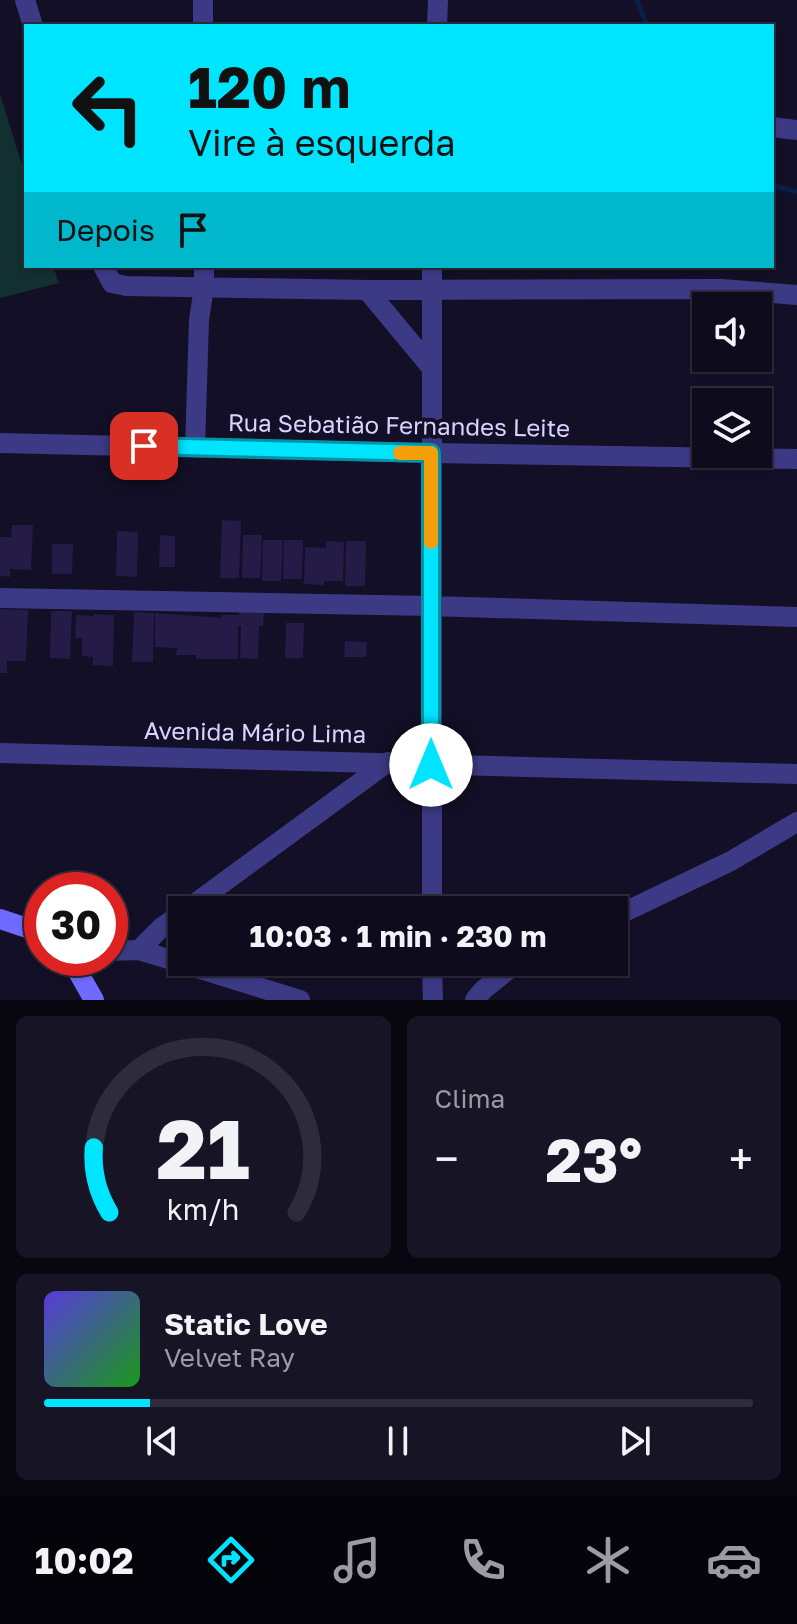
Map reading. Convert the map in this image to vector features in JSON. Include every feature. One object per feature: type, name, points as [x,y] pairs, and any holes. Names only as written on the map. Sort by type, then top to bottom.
[{"type":"main road","points":[[0,919],[24,926]]},
{"type":"main road","points":[[83,976],[94,1000]]},
{"type":"street","points":[[25,0],[32,24]]},
{"type":"street","points":[[203,0],[203,24]]},
{"type":"street","points":[[437,24],[438,0]]},
{"type":"street","points":[[774,127],[797,130]]},
{"type":"street","points":[[104,268],[112,283],[117,285],[204,276],[367,290],[721,289],[797,295]]},
{"type":"street","points":[[432,268],[432,896]]},
{"type":"street","points":[[195,448],[199,320],[204,276]]},
{"type":"street","points":[[367,290],[431,367]]},
{"type":"street","name":"Rua Sebatião Fernandes Leite","points":[[0,443],[797,459]]},
{"type":"street","points":[[0,598],[797,617]]},
{"type":"street","name":"Avenida Mário Lima","points":[[0,753],[797,774]]},
{"type":"street","points":[[205,896],[388,762]]},
{"type":"street","points":[[628,910],[731,861],[797,822]]},
{"type":"street","points":[[139,950],[168,923]]},
{"type":"street","points":[[128,950],[139,950],[300,1000]]},
{"type":"street","points":[[432,976],[433,1000]]},
{"type":"street","points":[[475,1000],[500,976]]},
{"type":"green space","points":[[0,94],[24,172],[24,268],[54,268],[59,283],[0,298]]},
{"type":"building","points":[[222,520],[241,521],[239,578],[220,578]]},
{"type":"building","points":[[12,525],[33,525],[31,570],[10,569],[10,577],[0,576],[0,537],[11,537]]},
{"type":"building","points":[[117,531],[138,532],[137,577],[116,576]]},
{"type":"building","points":[[160,535],[175,536],[175,567],[159,567]]},
{"type":"building","points":[[243,535],[262,535],[260,578],[242,578]]},
{"type":"building","points":[[263,540],[283,540],[281,581],[262,581]]},
{"type":"building","points":[[284,540],[303,540],[302,579],[283,579]]},
{"type":"building","points":[[326,541],[344,542],[343,581],[324,581],[324,585],[304,584],[305,547],[326,548]]},
{"type":"building","points":[[346,541],[366,541],[365,586],[345,586]]},
{"type":"building","points":[[52,544],[73,544],[72,574],[52,574]]},
{"type":"building","points":[[0,609],[28,610],[26,661],[7,661],[7,673],[0,673]]},
{"type":"building","points":[[239,609],[264,610],[263,626],[259,626],[258,659],[240,658],[241,626],[238,626],[238,659],[196,659],[196,655],[176,655],[177,648],[155,647],[155,613],[221,618],[221,615],[239,615]]},
{"type":"building","points":[[51,611],[72,611],[70,659],[50,658]]},
{"type":"building","points":[[134,612],[154,613],[153,662],[132,662]]},
{"type":"building","points":[[76,615],[114,615],[113,666],[93,665],[93,657],[82,656],[82,638],[75,638]]},
{"type":"building","points":[[286,623],[304,623],[303,658],[285,658]]},
{"type":"building","points":[[345,641],[367,642],[366,657],[344,657]]},
{"type":"waterway","points":[[637,0],[646,24]]},
{"type":"waterway","points":[[774,186],[797,192]]},
{"type":"slow traffic","points":[[400,453],[431,453],[431,542]]},
{"type":"route","points":[[144,446],[431,453],[431,765]]}]
